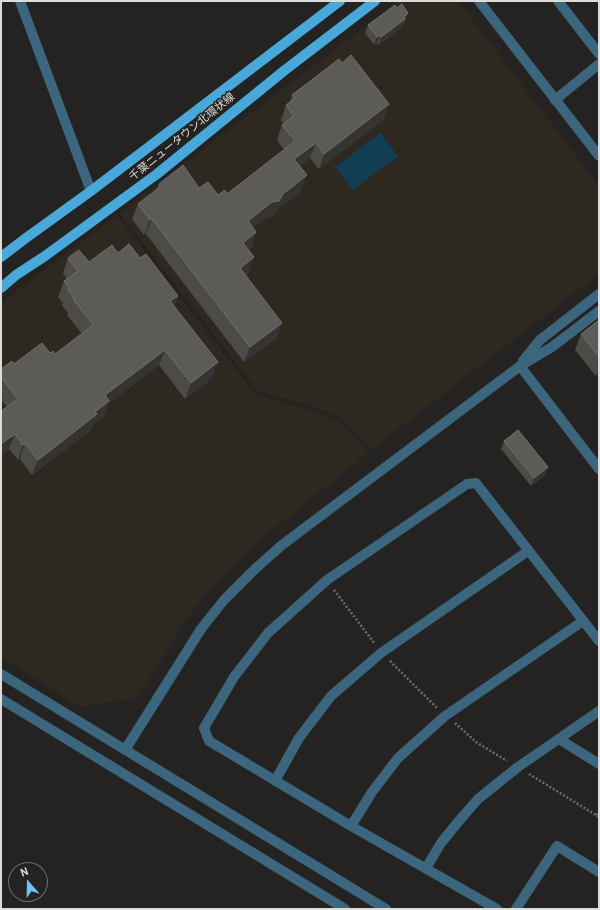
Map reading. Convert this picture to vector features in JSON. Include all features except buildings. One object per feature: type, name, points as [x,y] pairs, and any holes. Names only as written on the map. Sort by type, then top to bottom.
[{"type":"main road","name":"千葉ニュータウン北環状線","points":[[1,257],[91,191],[340,1]]},
{"type":"main road","name":"千葉ニュータウン北環状線","points":[[1,288],[157,174],[285,70],[375,1]]},
{"type":"street","points":[[20,1],[91,191]]},
{"type":"street","points":[[479,1],[599,156]]},
{"type":"street","points":[[558,1],[599,54]]},
{"type":"street","points":[[555,100],[599,64]]},
{"type":"street","points":[[520,366],[540,340],[599,294]]},
{"type":"street","points":[[125,750],[201,629],[224,600],[255,569],[282,545],[520,366],[552,347],[599,311]]},
{"type":"street","points":[[520,366],[599,469]]},
{"type":"street","points":[[496,909],[351,826],[209,741],[204,728],[234,678],[268,633],[327,580],[467,484],[476,484],[599,641]]},
{"type":"street","points":[[275,781],[299,738],[331,696],[381,653],[528,551]]},
{"type":"street","points":[[351,826],[372,792],[398,758],[445,716],[583,621]]},
{"type":"street","points":[[1,674],[386,909]]},
{"type":"street","points":[[1,699],[345,909]]},
{"type":"street","points":[[426,868],[445,838],[478,799],[518,767],[599,711]]},
{"type":"street","points":[[559,739],[599,764]]},
{"type":"street","points":[[516,909],[557,846],[599,872]]},
{"type":"path","points":[[596,815],[599,811]]},
{"type":"shaded area","points":[[399,1],[458,1],[599,186],[599,274],[371,450],[354,430],[340,417],[309,405],[258,391],[119,213]]},
{"type":"shaded area","points":[[117,215],[256,395],[306,409],[337,421],[351,432],[369,453],[261,539],[224,574],[184,622],[138,698],[80,707],[1,657],[1,304]]},
{"type":"water","points":[[380,133],[398,156],[353,190],[335,167]]}]
